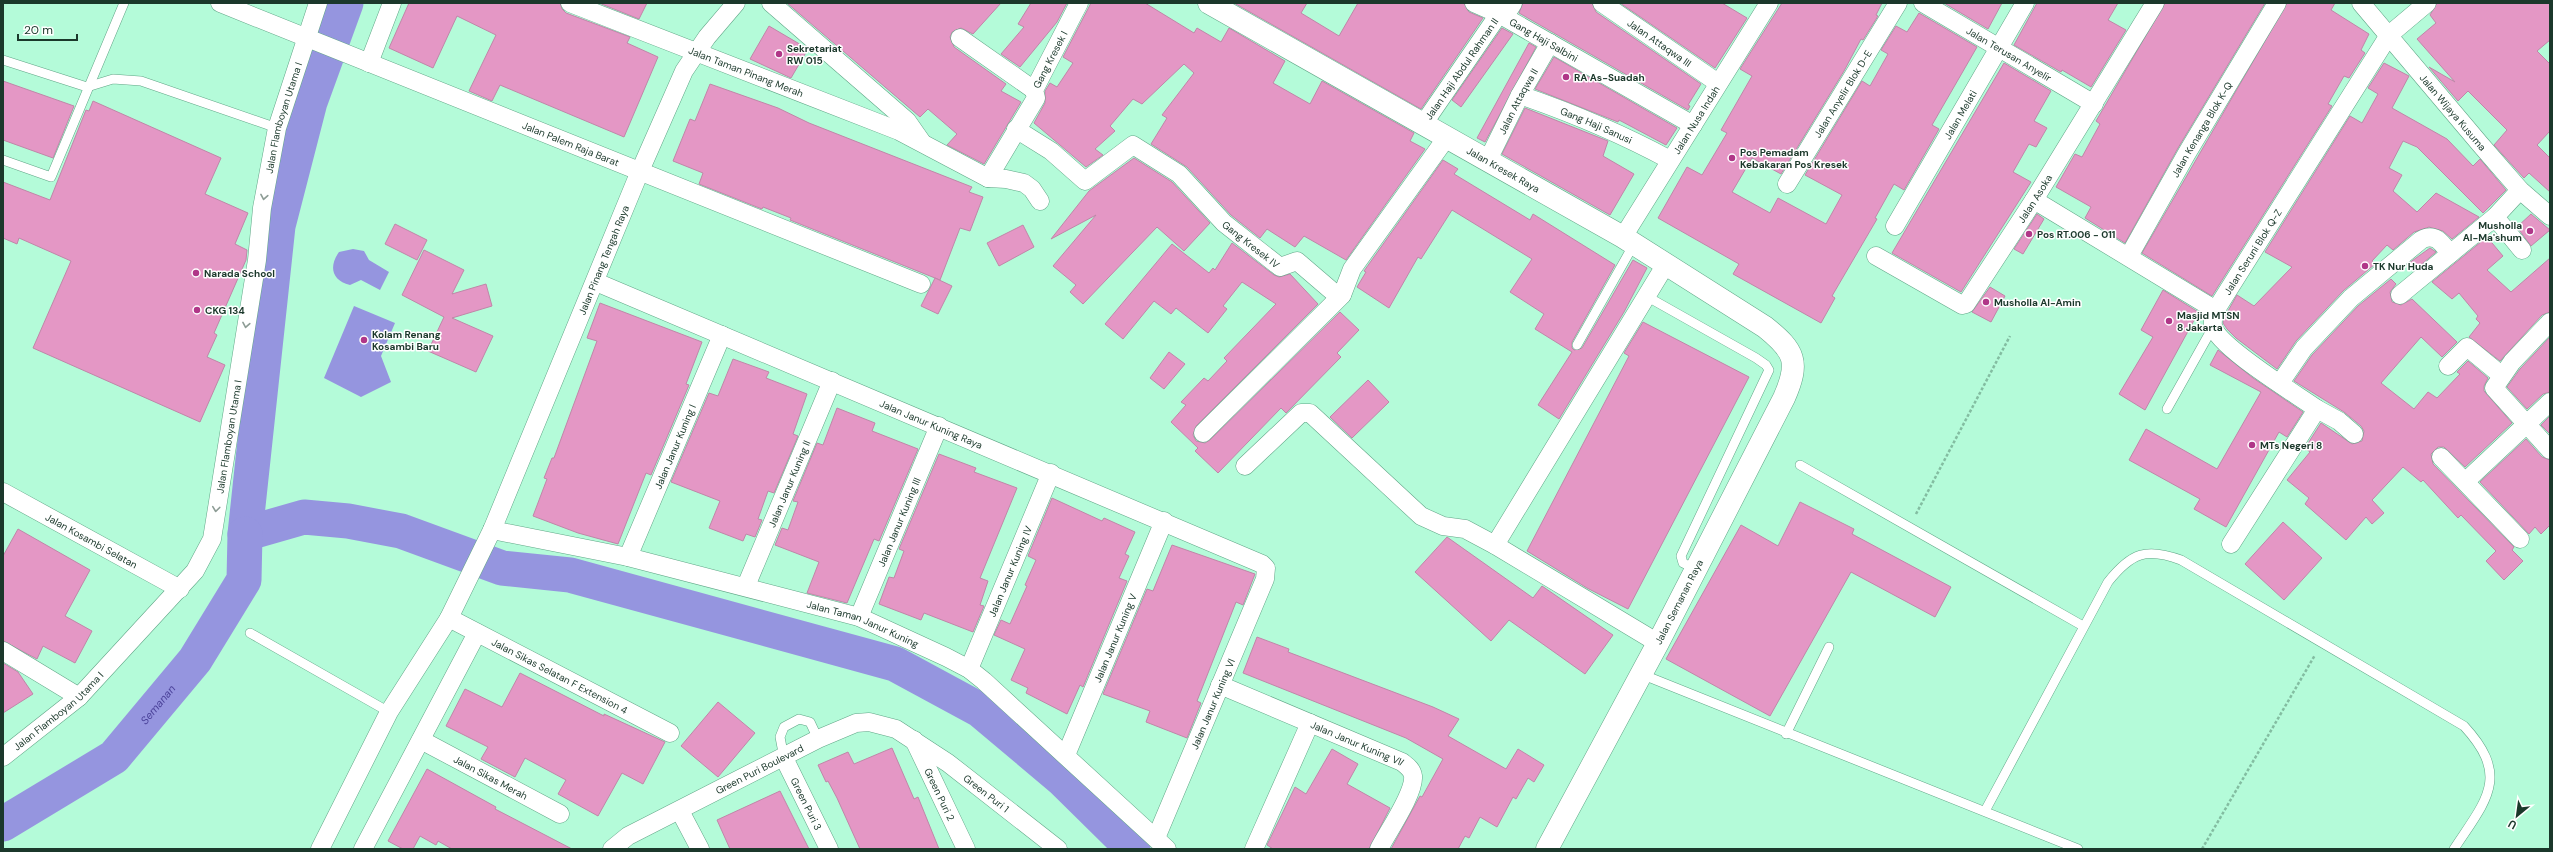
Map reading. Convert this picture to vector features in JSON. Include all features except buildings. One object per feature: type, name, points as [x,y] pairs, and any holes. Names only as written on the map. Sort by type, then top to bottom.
[{"type":"street","name":"Jalan Palem Raja Barat","points":[[220,3],[921,284]]},
{"type":"street","name":"Jalan Flamboyan Utama I","points":[[3,756],[79,697],[180,589],[195,571],[212,539],[257,260],[262,208],[277,128],[310,39],[318,3]]},
{"type":"street","points":[[363,60],[392,3]]},
{"type":"street","name":"Jalan Taman Pinang Merah","points":[[570,3],[920,141],[988,178],[1006,178],[1024,183],[1032,189],[1040,201]]},
{"type":"street","name":"Jalan Pinang Tengah Raya","points":[[320,849],[389,712],[449,618],[489,535],[596,282],[640,171],[684,71],[695,53],[736,3]]},
{"type":"street","name":"Jalan Taman Pinang Merah","points":[[771,3],[907,121],[920,141]]},
{"type":"street","name":"Gang Kresek I","points":[[988,178],[1036,98],[1034,90],[1079,3]]},
{"type":"street","name":"Gang Haji Salbini","points":[[1474,3],[1499,14],[1693,125]]},
{"type":"street","name":"Jalan Haji Abdul Rahman II","points":[[1424,123],[1499,14],[1510,8],[1513,3]]},
{"type":"street","name":"Jalan Attaqwa III","points":[[1602,3],[1718,83]]},
{"type":"street","name":"Jalan Nusa Indah","points":[[1628,240],[1670,160],[1769,3]]},
{"type":"street","name":"Jalan Anyelir Blok D-E","points":[[1787,184],[1898,3]]},
{"type":"street","name":"Jalan Terusan Anyelir","points":[[1924,3],[1997,48],[2094,104]]},
{"type":"street","name":"Jalan Melati","points":[[1895,226],[1997,48],[2025,3]]},
{"type":"street","name":"Jalan Asoka","points":[[1876,256],[1962,305],[1966,304],[2034,200],[2155,3]]},
{"type":"street","name":"Jalan Kenanga Blok K-Q","points":[[2128,256],[2187,153],[2277,3]]},
{"type":"street","name":"Jalan Wijaya Kusuma","points":[[2361,3],[2520,190],[2549,214]]},
{"type":"street","name":"Jalan Seruni Blok Q-Z","points":[[2217,308],[2389,35],[2427,3]]},
{"type":"street","name":"Jalan Kresek Raya","points":[[1223,6],[1447,137],[1628,240],[1765,327],[1789,349]]},
{"type":"street","points":[[960,38],[1034,90]]},
{"type":"street","name":"Jalan Attaqwa II","points":[[1488,160],[1520,95],[1550,43]]},
{"type":"street","name":"Gang Haji Sanusi","points":[[1520,95],[1580,120],[1600,125],[1670,160]]},
{"type":"street","name":"Gang Kresek IV","points":[[1016,130],[1051,151],[1086,181],[1133,145],[1179,174],[1224,223],[1280,266],[1297,261],[1332,291],[1342,295]]},
{"type":"street","points":[[1203,433],[1342,295],[1352,269],[1447,137]]},
{"type":"street","points":[[2400,295],[2495,217],[2520,190]]},
{"type":"street","points":[[2034,200],[2214,309],[2217,308],[2213,316],[2213,327],[2235,352],[2317,409],[2339,421],[2354,434]]},
{"type":"street","points":[[2495,217],[2522,250]]},
{"type":"street","points":[[2280,383],[2304,348],[2350,298],[2421,240],[2429,236],[2436,238],[2450,254]]},
{"type":"street","points":[[1495,545],[1666,264]]},
{"type":"street","name":"Jalan Janur Kuning Raya","points":[[596,282],[1256,560],[1266,568]]},
{"type":"street","points":[[2550,322],[2501,375],[2494,385],[2494,390],[2550,450]]},
{"type":"street","name":"Jalan Janur Kuning I","points":[[628,557],[722,335]]},
{"type":"street","points":[[2448,366],[2467,347],[2501,375]]},
{"type":"street","name":"Jalan Semanan Raya","points":[[1547,849],[1658,643],[1791,383],[1794,369],[1789,349]]},
{"type":"street","name":"Jalan Janur Kuning II","points":[[746,586],[832,381]]},
{"type":"street","points":[[2466,481],[2550,402]]},
{"type":"street","points":[[2231,544],[2317,409]]},
{"type":"street","points":[[1244,466],[1301,413],[1310,413],[1421,516],[1443,526],[1464,529],[1495,545],[1658,643]]},
{"type":"street","name":"Jalan Janur Kuning III","points":[[859,617],[939,426]]},
{"type":"street","points":[[2441,457],[2466,481],[2520,539]]},
{"type":"street","name":"Jalan Janur Kuning IV","points":[[968,669],[1050,473]]},
{"type":"street","name":"Jalan Kosambi Selatan","points":[[3,492],[180,589]]},
{"type":"street","name":"Jalan Janur Kuning V","points":[[1066,755],[1164,521]]},
{"type":"street","name":"Jalan Taman Janur Kuning","points":[[489,535],[628,557],[746,586],[859,617],[968,669],[1066,755],[1161,844]]},
{"type":"street","name":"Jalan Janur Kuning VI","points":[[1161,844],[1220,685],[1265,579],[1266,568]]},
{"type":"street","name":"Jalan Sikas Selatan F Extension 4","points":[[449,618],[670,733]]},
{"type":"street","points":[[366,848],[478,633]]},
{"type":"street","points":[[3,651],[79,697]]},
{"type":"street","name":"Jalan Janur Kuning VII","points":[[1220,685],[1402,762],[1409,768],[1413,775],[1410,790],[1379,849]]},
{"type":"street","name":"Green Puri Boulevard","points":[[612,849],[628,836],[784,758],[818,739],[856,723],[869,722],[889,727],[914,740]]},
{"type":"street","points":[[1254,849],[1310,723]]},
{"type":"street","name":"Jalan Sikas Merah","points":[[421,740],[560,814]]},
{"type":"street","name":"Green Puri 2","points":[[914,740],[966,849]]},
{"type":"street","name":"Green Puri 1","points":[[914,740],[948,762],[1058,849]]},
{"type":"street","name":"Green Puri 3","points":[[784,758],[829,849]]},
{"type":"street","points":[[680,811],[700,849]]},
{"type":"lane","points":[[3,160],[51,177],[87,87],[124,3]]},
{"type":"lane","points":[[3,60],[87,87],[113,79],[141,81],[277,128]]},
{"type":"lane","points":[[1577,345],[1628,240]]},
{"type":"lane","points":[[1646,296],[1766,364],[1769,370],[1681,556],[1683,563],[1696,569]]},
{"type":"lane","points":[[2167,409],[2213,327]]},
{"type":"lane","points":[[1800,465],[2083,626]]},
{"type":"lane","points":[[1985,811],[2083,626],[2108,582],[2121,565],[2139,554],[2161,553],[2181,560],[2322,645],[2464,726],[2485,754],[2490,768],[2486,801],[2454,849]]},
{"type":"lane","points":[[250,633],[389,712]]},
{"type":"lane","points":[[1786,734],[1830,647]]},
{"type":"lane","points":[[1641,674],[1786,734],[1985,811],[2078,849]]},
{"type":"lane","points":[[784,758],[780,737],[784,727],[799,718],[810,722],[818,739]]},
{"type":"path","points":[[1910,527],[2010,336]]},
{"type":"path","points":[[2202,849],[2322,645]]},
{"type":"water","points":[[353,249],[364,251],[369,260],[389,272],[380,290],[361,280],[350,285],[339,280],[336,276],[333,267],[339,252]]},
{"type":"water","name":"Kolam Renang Kosambi Baru","points":[[354,306],[395,323],[381,356],[391,382],[361,397],[324,378]]},
{"type":"waterway","points":[[346,3],[310,102],[278,226],[245,534],[304,517],[348,521],[401,531],[502,568],[570,575],[895,664],[980,710],[1062,779],[1133,849]]},
{"type":"waterway","name":"Semanan","points":[[3,824],[114,757],[195,660],[244,580],[245,534]]},
{"type":"place","name":"Sekretariat RW 015","points":[[779,54]]},
{"type":"place","name":"RA As-Suadah","points":[[1566,77]]},
{"type":"place","name":"Pos Pemadam Kebakaran Pos Kresek","points":[[1732,158]]},
{"type":"place","name":"Musholla Al-Ma'shum","points":[[2530,231]]},
{"type":"place","name":"Pos RT.006 - 011","points":[[2029,234]]},
{"type":"place","name":"TK Nur Huda","points":[[2365,266]]},
{"type":"place","name":"Narada School","points":[[196,273]]},
{"type":"place","name":"Musholla Al-Amin","points":[[1986,302]]},
{"type":"place","name":"CKG 134","points":[[197,310]]},
{"type":"place","name":"Masjid MTSN 8 Jakarta","points":[[2169,321]]},
{"type":"place","name":"Kolam Renang Kosambi Baru","points":[[364,340]]},
{"type":"place","name":"MTs Negeri 8","points":[[2252,445]]}]
